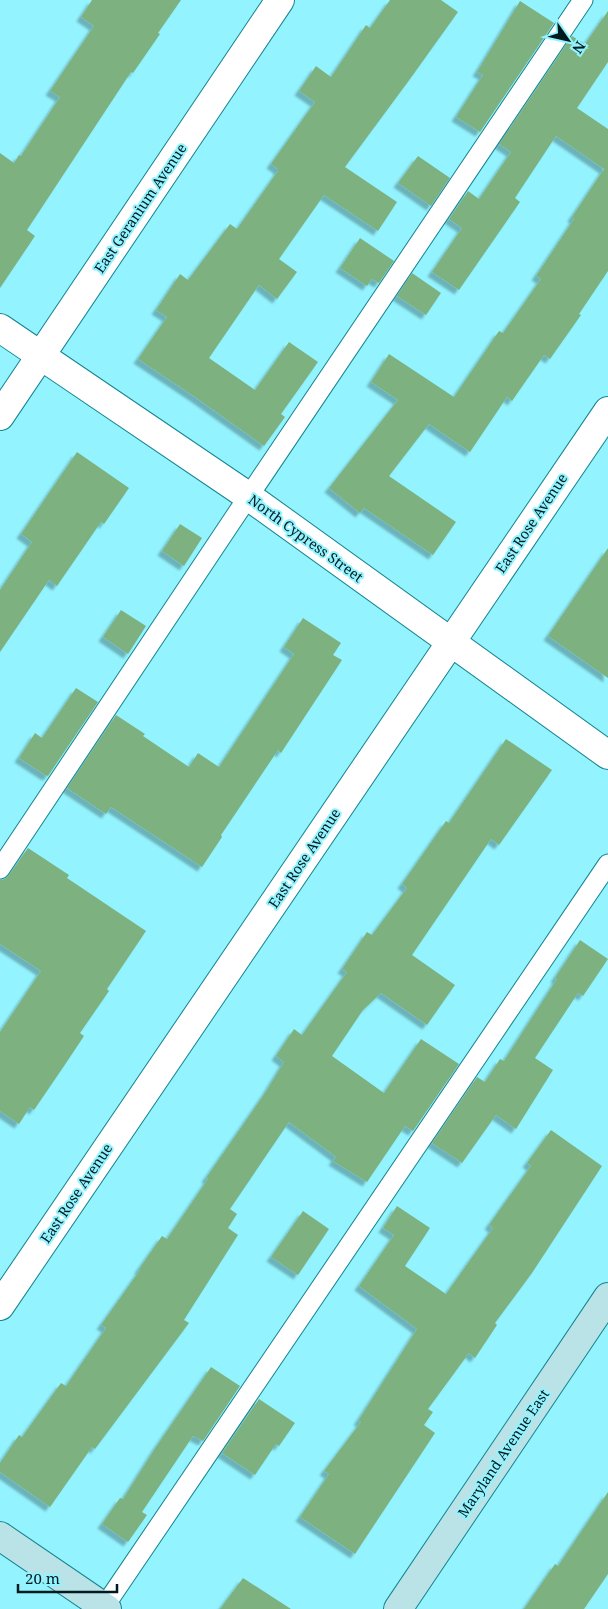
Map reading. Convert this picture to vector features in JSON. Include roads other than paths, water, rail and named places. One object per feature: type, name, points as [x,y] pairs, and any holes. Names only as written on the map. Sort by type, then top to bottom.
[{"type":"main road","name":"Maryland Avenue East","points":[[398,1609],[608,1297]]},
{"type":"main road","points":[[0,1536],[106,1608]]},
{"type":"street","name":"East Geranium Avenue","points":[[0,416],[280,0]]},
{"type":"street","name":"North Cypress Street","points":[[0,328],[248,496],[608,755]]},
{"type":"street","name":"East Rose Avenue","points":[[0,1306],[608,411]]},
{"type":"lane","points":[[0,870],[248,496],[583,0]]},
{"type":"lane","points":[[106,1608],[608,864]]}]
